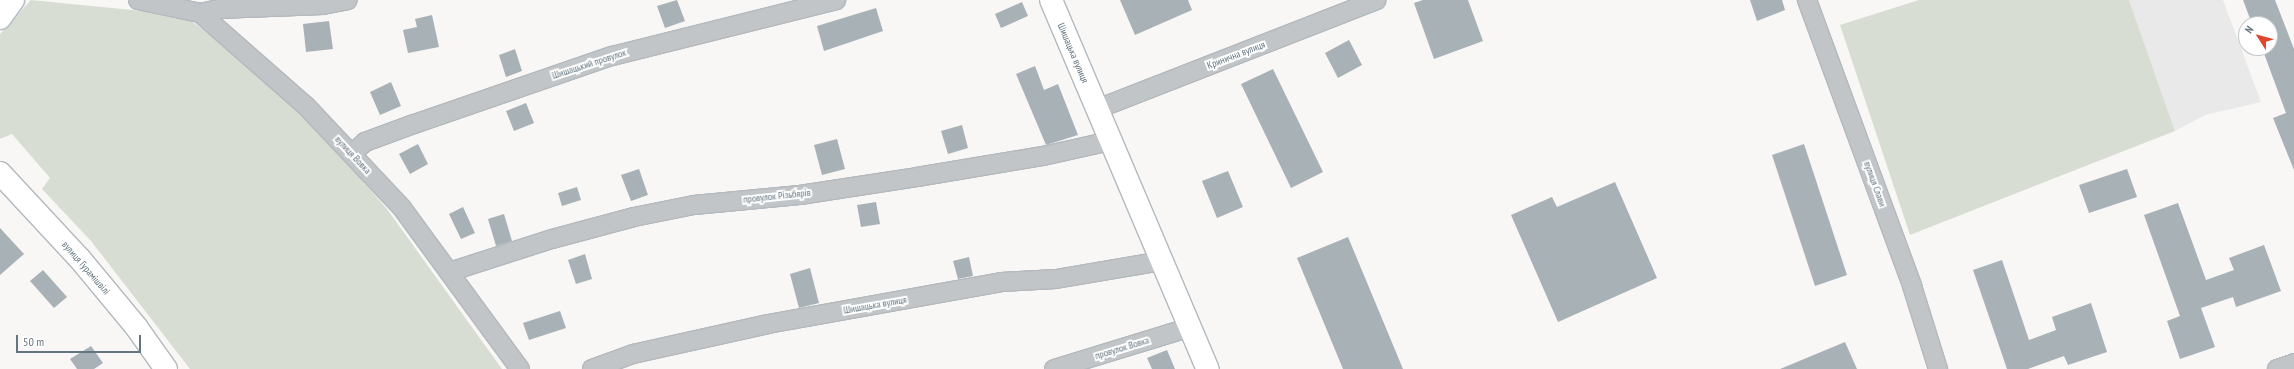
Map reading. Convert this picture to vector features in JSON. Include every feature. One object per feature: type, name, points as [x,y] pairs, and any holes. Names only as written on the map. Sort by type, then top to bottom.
[{"type":"street","name":"вулиця Вовка","points":[[138,0],[200,13],[306,106],[402,208],[520,369]]},
{"type":"street","points":[[200,13],[219,9],[323,5],[348,0]]},
{"type":"street","name":"Шишацький провулок","points":[[352,154],[366,142],[612,56],[836,0]]},
{"type":"street","name":"Шишацька вулиця","points":[[1051,0],[1208,369]]},
{"type":"street","name":"Кринична вулиця","points":[[1097,109],[1376,0]]},
{"type":"street","name":"вулиця Слави","points":[[1807,0],[1912,286],[1938,369]]},
{"type":"street","name":"провулок Різьбярів","points":[[449,272],[552,239],[687,206],[800,194],[909,178],[1043,156],[1110,141]]},
{"type":"street","name":"вулиця Гурамішвілі","points":[[0,173],[80,259],[137,328],[166,369]]},
{"type":"street","name":"Шишацька вулиця","points":[[592,369],[633,354],[768,324],[1001,282],[1056,279],[1162,261]]},
{"type":"street","name":"провулок Вовка","points":[[1054,369],[1191,327]]},
{"type":"street","points":[[2278,369],[2294,364]]},
{"type":"shaded area","points":[[31,0],[183,15],[242,58],[314,125],[387,209],[502,369],[190,369],[91,241],[42,189],[50,178],[12,134],[0,139],[0,34]]},
{"type":"shaded area","points":[[1919,0],[2129,0],[2175,131],[1910,235],[1840,25]]},
{"type":"shaded area","points":[[2129,0],[2223,0],[2238,40],[2238,56],[2244,56],[2261,102],[2205,115],[2175,131]]},
{"type":"building","points":[[677,0],[685,21],[665,28],[657,6]]},
{"type":"building","points":[[1120,0],[1188,0],[1192,10],[1135,35]]},
{"type":"building","points":[[1423,0],[1468,0],[1483,41],[1434,59],[1414,3]]},
{"type":"building","points":[[1750,0],[1782,0],[1785,10],[1757,21]]},
{"type":"building","points":[[2243,0],[2275,0],[2294,49],[2294,170],[2273,118],[2286,113],[2265,56],[2278,56],[2278,16],[2249,16]]},
{"type":"building","points":[[1022,2],[1028,16],[1001,28],[995,14]]},
{"type":"building","points":[[876,8],[883,31],[824,51],[817,26]]},
{"type":"building","points":[[432,15],[439,47],[408,53],[403,30],[417,27],[415,19]]},
{"type":"building","points":[[329,21],[333,49],[306,52],[303,24]]},
{"type":"building","points":[[1349,40],[1362,65],[1338,78],[1325,53]]},
{"type":"building","points":[[515,49],[522,71],[506,77],[499,55]]},
{"type":"building","points":[[1035,66],[1044,90],[1058,84],[1078,135],[1046,145],[1016,74]]},
{"type":"building","points":[[1273,69],[1323,172],[1291,188],[1241,84]]},
{"type":"building","points":[[391,82],[401,106],[380,115],[370,92]]},
{"type":"building","points":[[526,103],[534,123],[514,131],[506,111]]},
{"type":"building","points":[[962,125],[968,148],[948,154],[941,131]]},
{"type":"building","points":[[837,139],[845,169],[822,175],[814,145]]},
{"type":"building","points":[[418,144],[428,164],[410,174],[399,154]]},
{"type":"building","points":[[1804,144],[1847,275],[1815,286],[1772,155]]},
{"type":"building","points":[[639,169],[648,195],[631,201],[621,175]]},
{"type":"building","points":[[2127,169],[2137,197],[2089,213],[2079,185]]},
{"type":"building","points":[[1228,171],[1243,207],[1217,218],[1202,181]]},
{"type":"building","points":[[1615,182],[1657,278],[1558,322],[1511,215],[1552,197],[1557,207]]},
{"type":"building","points":[[577,187],[581,200],[562,206],[558,193]]},
{"type":"building","points":[[876,202],[880,224],[861,227],[857,205]]},
{"type":"building","points":[[2178,203],[2206,280],[2234,270],[2229,258],[2264,245],[2281,291],[2236,307],[2233,297],[2201,308],[2215,347],[2180,359],[2167,321],[2180,316],[2144,215]]},
{"type":"building","points":[[463,207],[475,233],[461,239],[449,214]]},
{"type":"building","points":[[504,214],[512,241],[496,246],[488,219]]},
{"type":"building","points":[[0,228],[24,254],[0,275]]},
{"type":"building","points":[[1348,237],[1403,369],[1343,369],[1297,258]]},
{"type":"building","points":[[585,254],[592,279],[576,284],[568,260]]},
{"type":"building","points":[[969,257],[973,276],[958,279],[953,261]]},
{"type":"building","points":[[2002,260],[2029,340],[2056,330],[2052,317],[2091,303],[2107,352],[2068,365],[2064,356],[2028,369],[2007,369],[1973,270]]},
{"type":"building","points":[[810,268],[819,303],[799,308],[790,274]]},
{"type":"building","points":[[43,270],[67,297],[54,308],[30,281]]},
{"type":"building","points":[[560,311],[566,328],[529,340],[523,323]]},
{"type":"building","points":[[1845,342],[1857,369],[1780,369]]},
{"type":"building","points":[[91,346],[103,363],[94,369],[77,369],[70,359]]},
{"type":"building","points":[[1167,350],[1175,369],[1152,369],[1147,358]]}]
